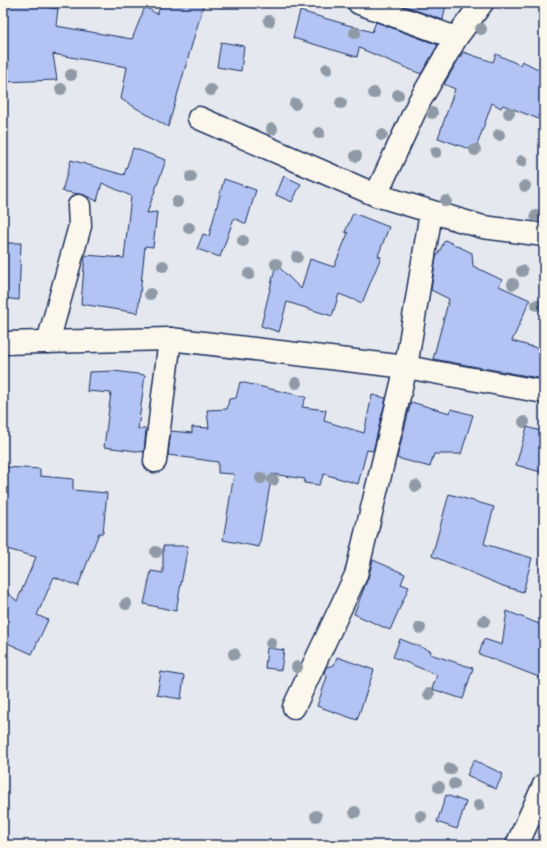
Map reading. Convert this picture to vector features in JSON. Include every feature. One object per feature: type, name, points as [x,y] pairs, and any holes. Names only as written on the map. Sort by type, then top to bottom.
[{"type":"street","points":[[359,3],[456,38]]},
{"type":"street","points":[[376,195],[418,102],[456,38],[482,3]]},
{"type":"street","points":[[199,118],[376,195],[482,228],[544,235]]},
{"type":"street","points":[[48,342],[80,226],[79,206]]},
{"type":"street","points":[[294,707],[356,575],[406,367],[431,212]]},
{"type":"street","points":[[155,461],[170,339]]},
{"type":"street","points":[[3,343],[170,339],[406,367],[544,392]]},
{"type":"street","points":[[517,845],[544,785]]},
{"type":"building","points":[[4,3],[46,3],[45,7],[58,9],[56,26],[132,39],[145,7],[157,14],[162,3],[204,3],[168,127],[121,99],[127,67],[53,54],[57,80],[3,82]]},
{"type":"building","points":[[396,3],[446,3],[443,20]]},
{"type":"building","points":[[300,11],[372,32],[376,22],[438,45],[421,74],[359,48],[357,57],[293,38]]},
{"type":"building","points":[[221,42],[244,46],[241,71],[217,67]]},
{"type":"building","points":[[463,52],[493,62],[496,54],[520,65],[522,61],[544,72],[544,121],[503,105],[501,108],[492,103],[475,151],[438,138],[455,89],[444,84]]},
{"type":"building","points":[[133,148],[166,160],[147,213],[157,212],[153,247],[145,246],[138,313],[81,304],[85,255],[124,258],[131,196],[102,183],[97,201],[84,195],[62,191],[71,160],[124,175]]},
{"type":"building","points":[[284,176],[301,184],[292,202],[276,195]]},
{"type":"building","points":[[224,179],[256,190],[246,224],[234,218],[220,257],[197,249],[203,234],[209,236]]},
{"type":"building","points":[[353,213],[389,227],[378,256],[381,257],[362,303],[339,294],[332,316],[287,302],[279,332],[261,326],[276,264],[301,289],[310,259],[334,267],[348,233],[345,232]]},
{"type":"building","points":[[445,240],[472,253],[473,266],[502,280],[499,286],[530,300],[512,341],[544,350],[544,379],[433,359],[449,299],[431,290],[436,258]]},
{"type":"building","points":[[3,243],[21,243],[19,300],[3,298]]},
{"type":"building","points":[[114,371],[145,375],[138,429],[146,429],[144,452],[104,447],[111,393],[87,391],[89,372]]},
{"type":"building","points":[[240,382],[306,397],[302,407],[326,410],[324,421],[364,433],[372,395],[386,398],[373,451],[367,450],[358,484],[324,474],[319,485],[304,483],[305,479],[272,474],[259,547],[223,540],[234,474],[218,473],[218,462],[168,455],[171,431],[192,433],[192,427],[209,428],[207,410],[227,409],[229,399],[236,398]]},
{"type":"building","points":[[411,402],[450,413],[451,409],[473,415],[461,454],[434,454],[430,467],[397,458]]},
{"type":"building","points":[[527,427],[544,432],[544,473],[516,465]]},
{"type":"building","points":[[5,467],[40,469],[40,476],[73,479],[73,490],[107,493],[103,533],[99,533],[78,586],[54,577],[37,615],[48,620],[32,654],[3,641],[3,589],[17,601],[36,557],[3,548]]},
{"type":"building","points":[[449,494],[494,507],[484,544],[532,558],[523,592],[503,586],[432,556]]},
{"type":"building","points":[[163,546],[188,546],[176,611],[144,604],[151,571],[163,573]]},
{"type":"building","points":[[373,560],[405,574],[401,584],[409,587],[390,630],[354,614],[368,578]]},
{"type":"building","points":[[507,611],[544,626],[544,679],[479,654],[484,639],[502,645]]},
{"type":"building","points":[[400,639],[431,651],[430,654],[473,668],[463,699],[432,689],[437,675],[393,657]]},
{"type":"building","points":[[267,648],[284,650],[281,670],[265,668]]},
{"type":"building","points":[[337,657],[374,670],[357,720],[317,706],[327,677],[324,673],[326,667],[334,665]]},
{"type":"building","points":[[161,672],[184,676],[181,699],[157,695]]},
{"type":"building","points":[[474,760],[503,774],[496,789],[467,775]]},
{"type":"building","points":[[446,795],[466,802],[457,829],[437,822]]}]
